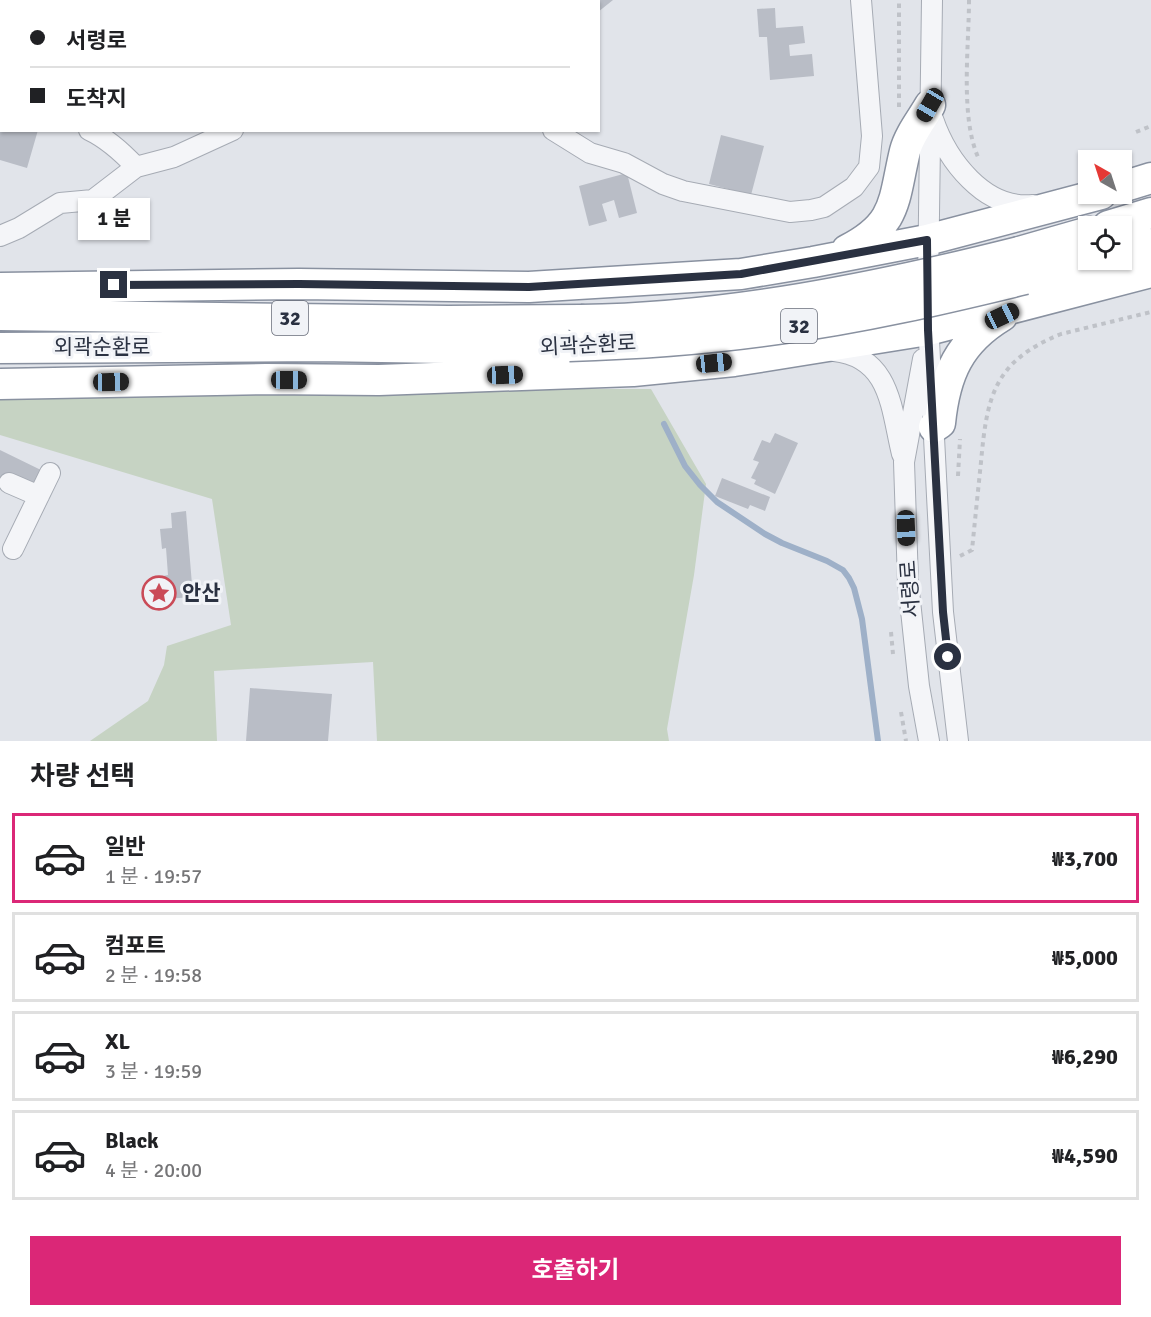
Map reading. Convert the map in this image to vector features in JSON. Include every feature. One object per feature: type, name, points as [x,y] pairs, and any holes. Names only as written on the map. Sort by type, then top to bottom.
[{"type":"highway","points":[[832,258],[864,241],[883,225],[893,204],[906,148],[930,105]]},
{"type":"highway","points":[[1132,185],[1151,178]]},
{"type":"highway","points":[[0,288],[299,284],[529,287],[741,274],[927,240],[1078,201]]},
{"type":"highway","points":[[1132,219],[1151,213]]},
{"type":"highway","name":"외곽순환로","points":[[1023,279],[1078,240]]},
{"type":"highway","points":[[1132,249],[1151,244]]},
{"type":"highway","name":"외곽순환로","points":[[0,315],[448,321],[671,341],[780,329],[915,305],[1078,265]]},
{"type":"highway","points":[[0,384],[266,379],[379,380],[633,371],[734,361],[928,330],[1023,279],[1151,272]]},
{"type":"highway","points":[[947,433],[940,423],[946,384],[952,368],[961,353],[986,326],[1023,279]]},
{"type":"highway","name":"외곽순환로","points":[[0,348],[320,346],[508,349],[575,333]]},
{"type":"street","points":[[556,132],[590,153],[624,163],[647,177],[684,191],[790,212],[824,207],[854,187],[865,174],[871,159],[872,136],[861,0]]},
{"type":"street","name":"서령로","points":[[932,0],[927,240],[928,330],[947,433],[936,459],[943,612],[958,741]]},
{"type":"street","points":[[930,105],[942,142],[967,176],[1001,200],[1014,205],[1037,205],[1041,211]]},
{"type":"street","points":[[92,132],[111,144],[136,167]]},
{"type":"street","points":[[0,236],[19,228],[60,203],[93,200],[136,167],[174,157],[229,132]]},
{"type":"street","name":"서령로","points":[[928,330],[904,462],[910,605],[928,741]]},
{"type":"street","points":[[813,348],[818,352],[832,351],[855,355],[869,363],[875,369],[889,397],[904,462],[936,459]]},
{"type":"street","points":[[13,549],[50,473]]},
{"type":"street","points":[[9,483],[39,496]]},
{"type":"path","points":[[899,0],[899,112]]},
{"type":"path","points":[[969,0],[970,138],[978,157],[985,166]]},
{"type":"path","points":[[1136,132],[1151,126]]},
{"type":"path","points":[[941,566],[972,550],[985,419],[991,397],[1002,376],[1028,351],[1049,339],[1068,332],[1151,312]]},
{"type":"path","points":[[947,433],[957,486]]},
{"type":"green space","points":[[651,389],[706,484],[694,575],[667,729],[669,741],[377,741],[373,662],[214,671],[217,741],[90,741],[148,701],[164,665],[167,646],[231,625],[212,499],[0,435],[0,390]]},
{"type":"building","points":[[600,0],[613,0],[600,10]]},
{"type":"building","points":[[775,8],[776,28],[803,26],[805,43],[789,45],[790,56],[812,54],[814,76],[770,80],[767,37],[759,37],[757,9]]},
{"type":"building","points":[[0,132],[37,132],[27,168],[0,160]]},
{"type":"building","points":[[721,135],[764,146],[751,195],[709,184]]},
{"type":"building","points":[[627,173],[637,213],[619,218],[614,200],[602,204],[607,221],[589,226],[579,186]]},
{"type":"building","points":[[775,433],[798,443],[775,494],[754,484],[756,480],[751,478],[759,462],[753,460],[762,440],[770,443]]},
{"type":"building","points":[[0,450],[43,471],[34,489],[0,477]]},
{"type":"building","points":[[722,478],[770,497],[765,511],[750,505],[748,509],[715,496]]},
{"type":"building","points":[[186,511],[193,597],[165,599],[163,576],[168,575],[166,548],[162,549],[160,529],[172,528],[171,513]]},
{"type":"building","points":[[250,688],[332,694],[328,741],[246,741]]},
{"type":"waterway","points":[[664,424],[685,466],[717,502],[765,534],[843,570],[849,578],[862,619],[878,741]]},
{"type":"place","name":"안산","points":[[159,593]]},
{"type":"route","points":[[114,285],[299,284],[529,287],[741,274],[927,240],[928,330],[943,612],[948,657]]}]
